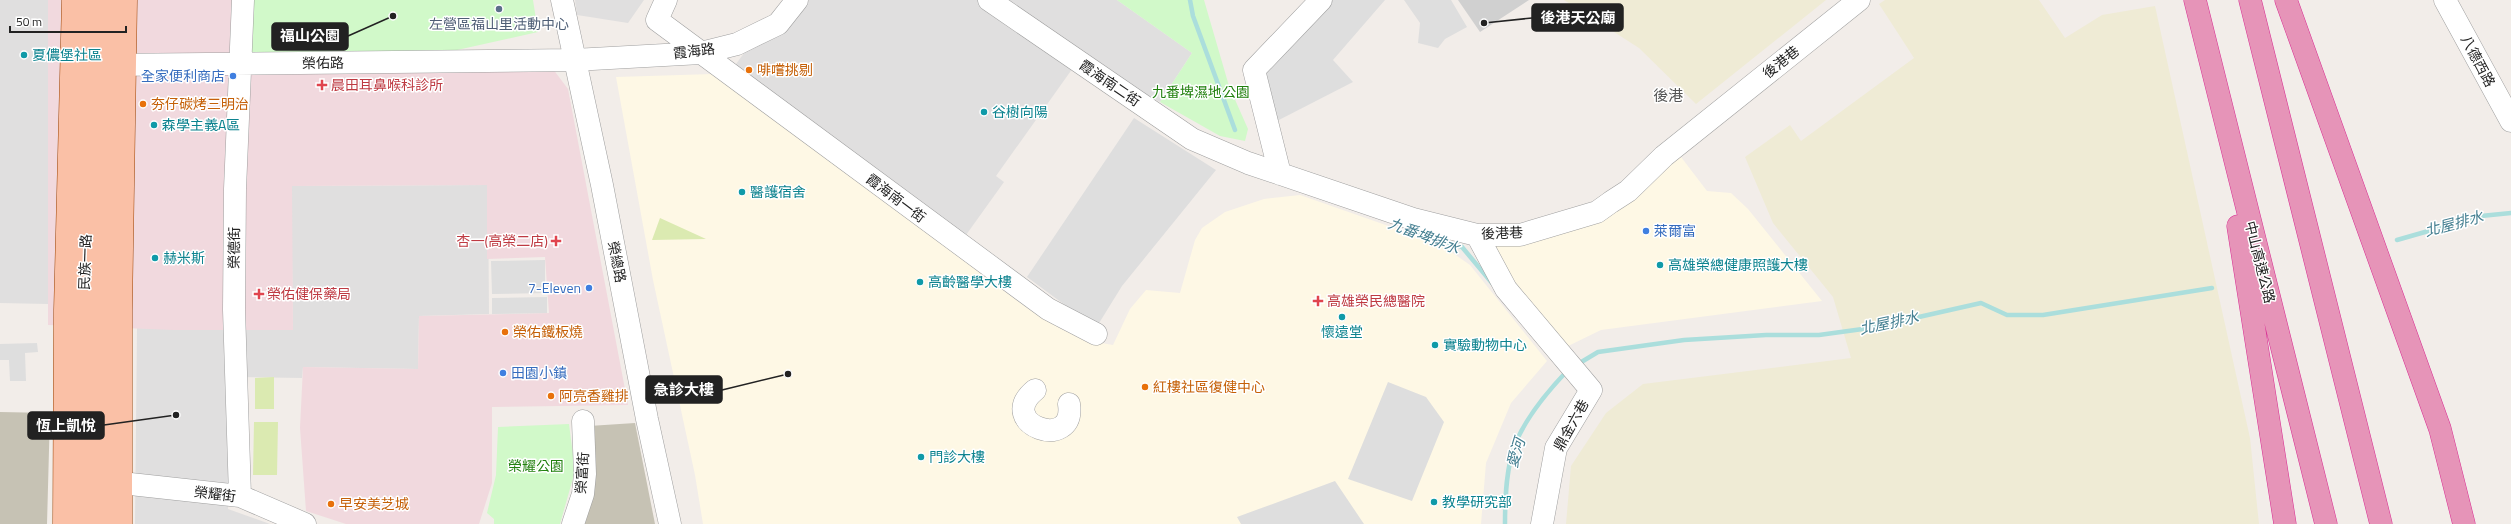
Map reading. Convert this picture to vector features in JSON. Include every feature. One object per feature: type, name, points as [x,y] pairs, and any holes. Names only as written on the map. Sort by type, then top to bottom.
[{"type":"highway","name":"中山高速公路","points":[[2195,0],[2216,89],[2326,524]]},
{"type":"highway","points":[[2250,0],[2381,524]]},
{"type":"highway","points":[[2286,0],[2440,429],[2480,524]]},
{"type":"highway","points":[[2216,89],[2285,524]]},
{"type":"highway","points":[[2440,429],[2464,524]]},
{"type":"main road","name":"民族一路","points":[[73,0],[100,65]]},
{"type":"main road","name":"民族一路","points":[[80,524],[92,481],[121,311],[93,0]]},
{"type":"main road","name":"民族一路","points":[[100,524],[92,481],[100,65],[110,0]]},
{"type":"main road","name":"民族一路","points":[[100,65],[126,0]]},
{"type":"main road","name":"民族一路","points":[[64,524],[92,481]]},
{"type":"main road","name":"民族一路","points":[[92,481],[121,524]]},
{"type":"street","name":"榮德街","points":[[240,496],[234,310],[235,189],[243,0]]},
{"type":"street","name":"榮總路","points":[[562,0],[602,185],[647,419],[670,524]]},
{"type":"street","name":"霞海南一街","points":[[666,0],[657,20],[1048,309],[1096,334]]},
{"type":"street","name":"霞海路","points":[[574,60],[701,53],[737,44],[778,24],[797,0]]},
{"type":"street","points":[[1280,174],[1254,70],[1321,0]]},
{"type":"street","name":"後港巷","points":[[1280,174],[1413,219],[1477,235],[1520,235],[1597,212],[1628,191],[1664,156],[1859,0]]},
{"type":"street","name":"八德西路","points":[[2445,0],[2509,116]]},
{"type":"street","name":"霞海南二街","points":[[999,3],[1192,139],[1280,174]]},
{"type":"street","name":"榮佑路","points":[[100,65],[240,65],[574,60]]},
{"type":"street","name":"鼎金六巷","points":[[1477,235],[1506,289],[1591,390],[1556,448],[1542,524]]},
{"type":"street","points":[[1035,390],[1027,399],[1025,410],[1029,422],[1041,430],[1048,431],[1062,425],[1069,413],[1069,404]]},
{"type":"street","name":"榮富街","points":[[572,524],[583,494],[585,474],[583,421]]},
{"type":"street","name":"榮耀街","points":[[92,481],[240,496],[305,524]]},
{"type":"shaded area","points":[[0,0],[48,0],[48,304],[0,303]]},
{"type":"shaded area","points":[[48,0],[235,0],[235,56],[553,69],[568,89],[628,405],[492,407],[492,483],[479,524],[346,524],[306,511],[300,428],[303,367],[418,369],[419,316],[549,313],[545,257],[487,259],[487,185],[292,186],[293,330],[174,330],[48,325]]},
{"type":"shaded area","points":[[575,0],[644,0],[628,23],[577,15]]},
{"type":"shaded area","points":[[809,0],[1117,0],[1192,53],[1160,102],[1080,58],[996,176],[1004,182],[961,242],[731,71],[744,53],[794,21]]},
{"type":"shaded area","points":[[1331,0],[1385,0],[1333,60],[1353,82],[1275,122],[1265,70]]},
{"type":"shaded area","points":[[1404,0],[1451,0],[1467,27],[1445,39],[1438,48],[1418,43],[1420,23]]},
{"type":"shaded area","points":[[1458,0],[1529,0],[1480,32]]},
{"type":"shaded area","points":[[1564,0],[1826,0],[1696,104],[1639,48]]},
{"type":"shaded area","points":[[1885,0],[2039,0],[2065,38],[2102,15],[2155,6],[2250,438],[2259,524],[1566,524],[1571,466],[1606,413],[1643,384],[1851,358],[1833,297],[1773,223],[1745,157],[1790,125],[1801,141],[1914,58],[1879,4]]},
{"type":"shaded area","name":"高雄榮民總醫院","points":[[713,74],[1027,308],[1063,330],[1090,341],[1113,345],[1130,309],[1146,290],[1180,293],[1195,240],[1202,228],[1225,212],[1264,199],[1300,195],[1440,244],[1470,265],[1547,361],[1511,403],[1486,463],[1481,524],[703,524],[695,475],[653,280],[616,77]]},
{"type":"shaded area","points":[[1134,118],[1216,170],[1122,286],[1096,328],[1027,277]]},
{"type":"shaded area","points":[[1681,157],[1707,191],[1731,193],[1748,209],[1822,301],[1601,330],[1564,348],[1511,283],[1490,244],[1538,241]]},
{"type":"shaded area","points":[[488,185],[489,314],[419,316],[418,369],[303,367],[302,378],[236,377],[228,509],[270,524],[135,524],[137,328],[293,330],[291,186]]},
{"type":"shaded area","points":[[545,260],[545,293],[492,294],[491,261]]},
{"type":"shaded area","points":[[547,297],[547,313],[492,314],[492,298]]},
{"type":"shaded area","points":[[37,343],[38,352],[25,353],[26,381],[10,381],[9,360],[0,360],[0,344]]},
{"type":"shaded area","points":[[1388,382],[1426,397],[1444,422],[1412,501],[1348,479]]},
{"type":"shaded area","points":[[0,412],[50,413],[47,524],[0,524]]},
{"type":"shaded area","points":[[635,423],[655,524],[579,524],[589,426]]},
{"type":"shaded area","points":[[1335,481],[1364,524],[1241,524],[1237,517]]},
{"type":"green space","points":[[251,0],[533,0],[538,32],[448,52],[248,58]]},
{"type":"green space","name":"九番埤濕地公園","points":[[1117,0],[1204,0],[1229,86],[1248,129],[1245,141],[1220,136],[1160,102],[1192,53]]},
{"type":"green space","points":[[660,218],[706,239],[652,240]]},
{"type":"green space","points":[[274,377],[274,409],[255,409],[255,378]]},
{"type":"green space","points":[[254,422],[278,422],[277,475],[253,475]]},
{"type":"green space","name":"榮耀公園","points":[[569,424],[575,471],[560,524],[494,524],[494,519],[487,513],[496,475],[498,427]]},
{"type":"waterway","name":"九番埤排水","points":[[1190,0],[1193,16],[1235,130]]},
{"type":"waterway","name":"北屋排水","points":[[2397,240],[2481,216],[2511,213]]},
{"type":"waterway","name":"九番埤排水","points":[[1409,229],[1462,247],[1492,283]]},
{"type":"waterway","name":"北屋排水","points":[[1578,364],[1598,352],[1684,340],[1766,335],[1819,335],[1870,328],[1981,303],[2007,315],[2043,315],[2212,288]]},
{"type":"waterway","name":"愛河","points":[[1505,524],[1508,472],[1516,442],[1538,404],[1567,371]]},
{"type":"place","name":"左營區福山里活動中心","points":[[499,9]]},
{"type":"place","name":"福山公園","points":[[393,16]]},
{"type":"place","name":"後港天公廟","points":[[1484,23]]},
{"type":"place","name":"夏儂堡社區","points":[[24,55]]},
{"type":"place","name":"啡嚐挑剔","points":[[749,70]]},
{"type":"place","name":"全家便利商店","points":[[233,76]]},
{"type":"place","name":"晨田耳鼻喉科診所","points":[[322,85]]},
{"type":"place","name":"夯仔碳烤三明治","points":[[143,104]]},
{"type":"place","name":"谷樹向陽","points":[[984,112]]},
{"type":"place","name":"森學主義A區","points":[[154,125]]},
{"type":"place","name":"醫護宿舍","points":[[742,192]]},
{"type":"place","name":"萊爾富","points":[[1646,231]]},
{"type":"place","name":"杏一(高榮二店)","points":[[556,241]]},
{"type":"place","name":"赫米斯","points":[[155,258]]},
{"type":"place","name":"高雄榮總健康照護大樓","points":[[1660,265]]},
{"type":"place","name":"高齡醫學大樓","points":[[920,282]]},
{"type":"place","name":"7-Eleven","points":[[589,288]]},
{"type":"place","name":"榮佑健保藥局","points":[[259,294]]},
{"type":"place","name":"高雄榮民總醫院","points":[[1318,301]]},
{"type":"place","name":"懷遠堂","points":[[1342,317]]},
{"type":"place","name":"榮佑鐵板燒","points":[[505,332]]},
{"type":"place","name":"實驗動物中心","points":[[1435,345]]},
{"type":"place","name":"田園小鎮","points":[[503,373]]},
{"type":"place","name":"急診大樓","points":[[788,374]]},
{"type":"place","name":"紅樓社區復健中心","points":[[1145,387]]},
{"type":"place","name":"阿亮香雞排","points":[[551,396]]},
{"type":"place","name":"恆上凱悅","points":[[176,415]]},
{"type":"place","name":"門診大樓","points":[[921,457]]},
{"type":"place","name":"教學研究部","points":[[1434,502]]},
{"type":"place","name":"早安美芝城","points":[[331,504]]},
{"type":"district","name":"後港","points":[[1668,96]]}]
